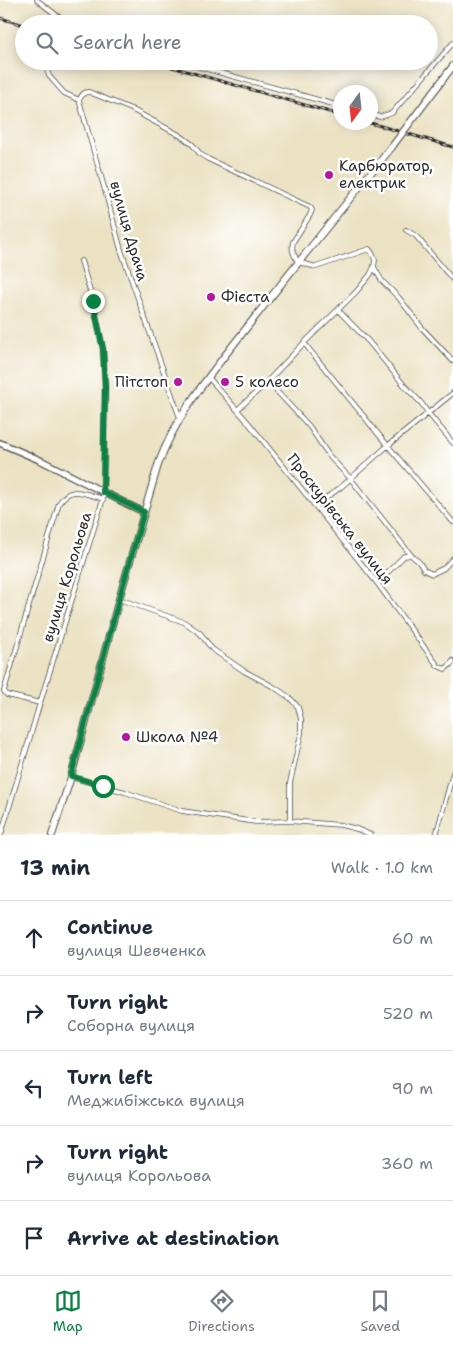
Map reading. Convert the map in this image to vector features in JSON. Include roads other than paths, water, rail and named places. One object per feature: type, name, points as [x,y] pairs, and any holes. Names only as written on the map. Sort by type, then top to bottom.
[{"type":"main road","points":[[52,835],[71,776],[119,599],[165,445],[193,397],[208,377],[391,148],[453,66]]},
{"type":"main road","points":[[0,443],[42,461],[103,495],[144,512]]},
{"type":"street","points":[[37,0],[56,15]]},
{"type":"street","points":[[438,60],[453,43]]},
{"type":"street","points":[[47,70],[49,76],[64,94],[79,100],[83,94],[89,92],[131,109],[181,136],[208,159],[310,207],[312,210],[293,242],[292,251],[298,262],[316,267],[368,249],[372,253],[375,260],[370,275],[268,382],[237,410]]},
{"type":"street","points":[[210,70],[333,104]]},
{"type":"street","points":[[378,116],[392,113],[429,70]]},
{"type":"street","name":"вулиця Драча","points":[[79,100],[121,250],[180,418]]},
{"type":"street","points":[[406,230],[416,236],[453,280]]},
{"type":"street","name":"вулиця Корольова","points":[[2,835],[103,495],[105,387],[103,349],[93,301],[81,261]]},
{"type":"street","points":[[374,267],[382,281],[453,361]]},
{"type":"street","points":[[338,310],[369,342],[453,443]]},
{"type":"street","points":[[304,343],[453,522]]},
{"type":"street","name":"Проскурівська вулиця","points":[[208,377],[247,421],[377,583],[438,666],[445,668],[450,666],[453,661]]},
{"type":"street","points":[[268,382],[309,426],[330,457],[350,478],[424,570],[432,574],[444,568],[453,558]]},
{"type":"street","points":[[315,506],[341,487],[453,393]]},
{"type":"street","points":[[40,703],[8,695],[4,691],[59,503],[63,496],[69,492],[103,495]]},
{"type":"street","points":[[377,583],[404,556],[411,555]]},
{"type":"street","points":[[119,599],[184,622],[200,633],[212,649],[244,671],[274,687],[290,698],[298,707],[301,719],[301,734],[290,783],[290,821]]},
{"type":"street","points":[[436,835],[453,773]]},
{"type":"street","points":[[71,776],[182,811],[256,822],[290,821],[341,825],[371,835]]},
{"type":"railway","points":[[0,18],[15,22]]},
{"type":"railway","points":[[182,70],[333,113]]},
{"type":"railway","points":[[378,125],[453,147]]},
{"type":"place","name":"Карбюратор, електрик","points":[[329,175]]},
{"type":"place","name":"Фієста","points":[[211,297]]},
{"type":"place","name":"Пітстоп","points":[[178,382]]},
{"type":"place","name":"5 колесо","points":[[225,382]]},
{"type":"place","name":"Школа №4","points":[[126,737]]}]
